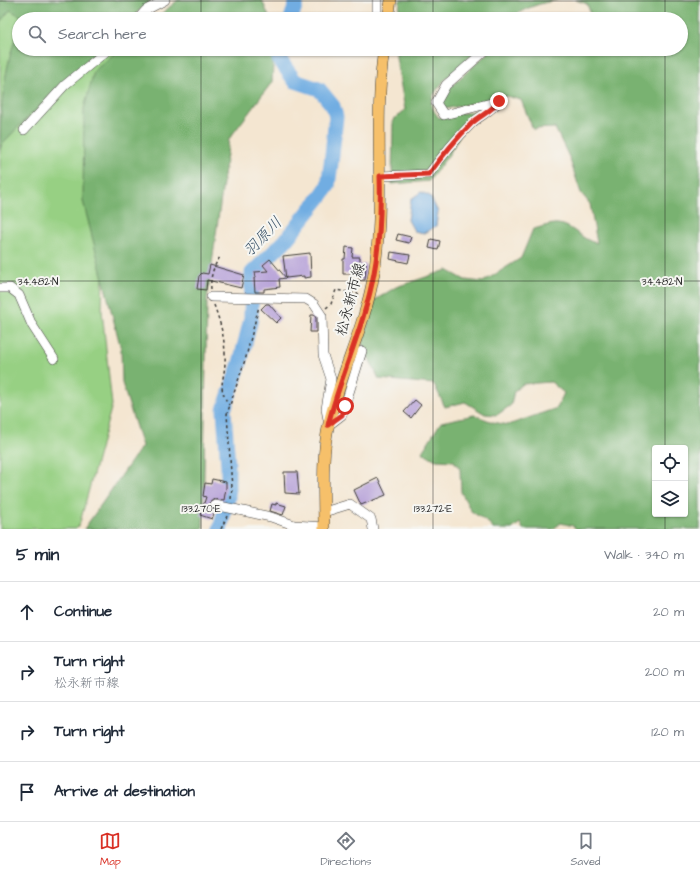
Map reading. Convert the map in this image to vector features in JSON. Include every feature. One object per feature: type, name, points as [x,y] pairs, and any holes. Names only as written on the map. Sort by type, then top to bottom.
[{"type":"main road","points":[[389,12],[391,0]]},
{"type":"main road","name":"松永新市線","points":[[323,528],[325,452],[328,425],[374,273],[381,208],[379,126],[383,56]]},
{"type":"street","points":[[144,12],[166,0]]},
{"type":"street","points":[[377,0],[377,12]]},
{"type":"street","points":[[24,130],[64,85],[100,56]]},
{"type":"street","points":[[380,176],[429,174],[449,147],[474,122],[495,107],[499,101],[444,115],[436,103],[446,85],[479,56]]},
{"type":"street","points":[[0,288],[10,288],[19,295],[32,325],[54,360]]},
{"type":"street","points":[[211,297],[306,299],[314,304],[322,316],[323,355],[331,379],[326,409],[328,425],[342,415],[362,351]]},
{"type":"street","points":[[324,512],[350,504],[371,519],[373,529]]},
{"type":"street","points":[[215,505],[271,517],[294,524],[323,528]]},
{"type":"path","points":[[220,257],[214,266],[210,280],[211,297],[223,327],[225,363],[221,387],[222,394],[229,405]]},
{"type":"path","points":[[317,308],[326,308],[331,304],[336,290],[368,296]]},
{"type":"path","points":[[222,529],[229,509],[232,488],[226,414],[246,357],[261,298]]},
{"type":"green space","points":[[0,0],[63,12],[12,12],[12,56],[115,56],[125,79],[105,203],[102,311],[112,405],[79,526],[76,529],[0,529]]},
{"type":"green space","points":[[0,0],[152,0],[138,12],[14,12],[10,10],[0,22]]},
{"type":"green space","points":[[178,0],[262,0],[267,12],[163,12]]},
{"type":"green space","points":[[400,0],[557,0],[532,6],[521,12],[399,12]]},
{"type":"green space","points":[[576,0],[700,0],[700,529],[576,529],[573,526],[561,523],[553,529],[523,529],[520,523],[512,529],[493,529],[490,524],[471,511],[461,492],[460,469],[454,461],[436,460],[422,452],[441,422],[474,415],[493,422],[508,425],[557,408],[564,393],[551,382],[523,384],[514,391],[511,405],[497,415],[485,414],[465,402],[445,407],[434,384],[379,379],[362,344],[375,300],[396,287],[447,270],[465,280],[483,282],[521,258],[533,229],[555,224],[563,225],[592,242],[597,243],[590,204],[581,193],[569,157],[555,128],[533,129],[521,100],[506,96],[445,109],[441,100],[447,90],[484,56],[688,56],[688,12],[590,12],[587,4]]},
{"type":"green space","points":[[12,50],[12,56],[92,56],[25,120],[2,144],[0,150],[2,104],[6,73]]},
{"type":"green space","points":[[112,56],[274,56],[272,82],[229,139],[207,300],[203,529],[84,529],[142,446],[122,383],[121,349],[83,201],[84,109],[94,71]]},
{"type":"green space","points":[[471,56],[453,72],[435,92],[432,99],[432,107],[439,118],[485,109],[468,120],[450,153],[429,181],[392,184],[393,120],[405,110],[396,57]]},
{"type":"water","points":[[421,192],[430,196],[438,212],[436,226],[424,233],[414,231],[408,220],[411,199]]},
{"type":"building","points":[[398,234],[411,237],[409,243],[396,240]]},
{"type":"building","points":[[431,239],[440,241],[438,250],[429,248]]},
{"type":"building","points":[[346,247],[353,248],[352,257],[360,257],[360,265],[366,264],[365,280],[359,280],[359,274],[343,274],[343,259],[345,259]]},
{"type":"building","points":[[391,252],[410,255],[408,263],[390,259]]},
{"type":"building","points":[[310,253],[311,277],[304,278],[304,276],[286,278],[283,256]]},
{"type":"building","points":[[270,259],[286,278],[279,279],[280,287],[264,289],[264,292],[255,292],[255,272],[268,271],[263,265]]},
{"type":"building","points":[[210,265],[244,275],[241,288],[207,280],[206,290],[197,289],[199,276],[202,273],[208,274]]},
{"type":"building","points":[[266,304],[269,304],[281,318],[276,323],[261,309]]},
{"type":"building","points":[[311,315],[314,315],[316,318],[316,332],[310,332]]},
{"type":"building","points":[[415,400],[421,405],[411,418],[404,412]]},
{"type":"building","points":[[284,472],[297,472],[299,494],[285,493]]},
{"type":"building","points":[[378,478],[386,495],[361,505],[354,490]]},
{"type":"building","points":[[212,479],[226,482],[226,488],[224,500],[214,499],[209,503],[211,509],[215,511],[212,519],[200,515],[206,497],[203,496],[205,483],[211,484]]},
{"type":"building","points":[[276,503],[286,506],[283,515],[270,511],[272,504],[276,505]]},
{"type":"waterway","name":"羽原川","points":[[293,12],[297,0]]},
{"type":"waterway","name":"羽原川","points":[[220,529],[228,498],[228,466],[224,410],[240,363],[251,319],[252,273],[285,241],[321,196],[328,186],[331,164],[336,117],[333,106],[319,89],[295,81],[279,59],[280,56]]},
{"type":"route","points":[[345,406],[342,415],[328,425],[366,306],[374,273],[381,208],[380,176],[429,174],[449,147],[474,122],[495,107],[499,101]]}]
